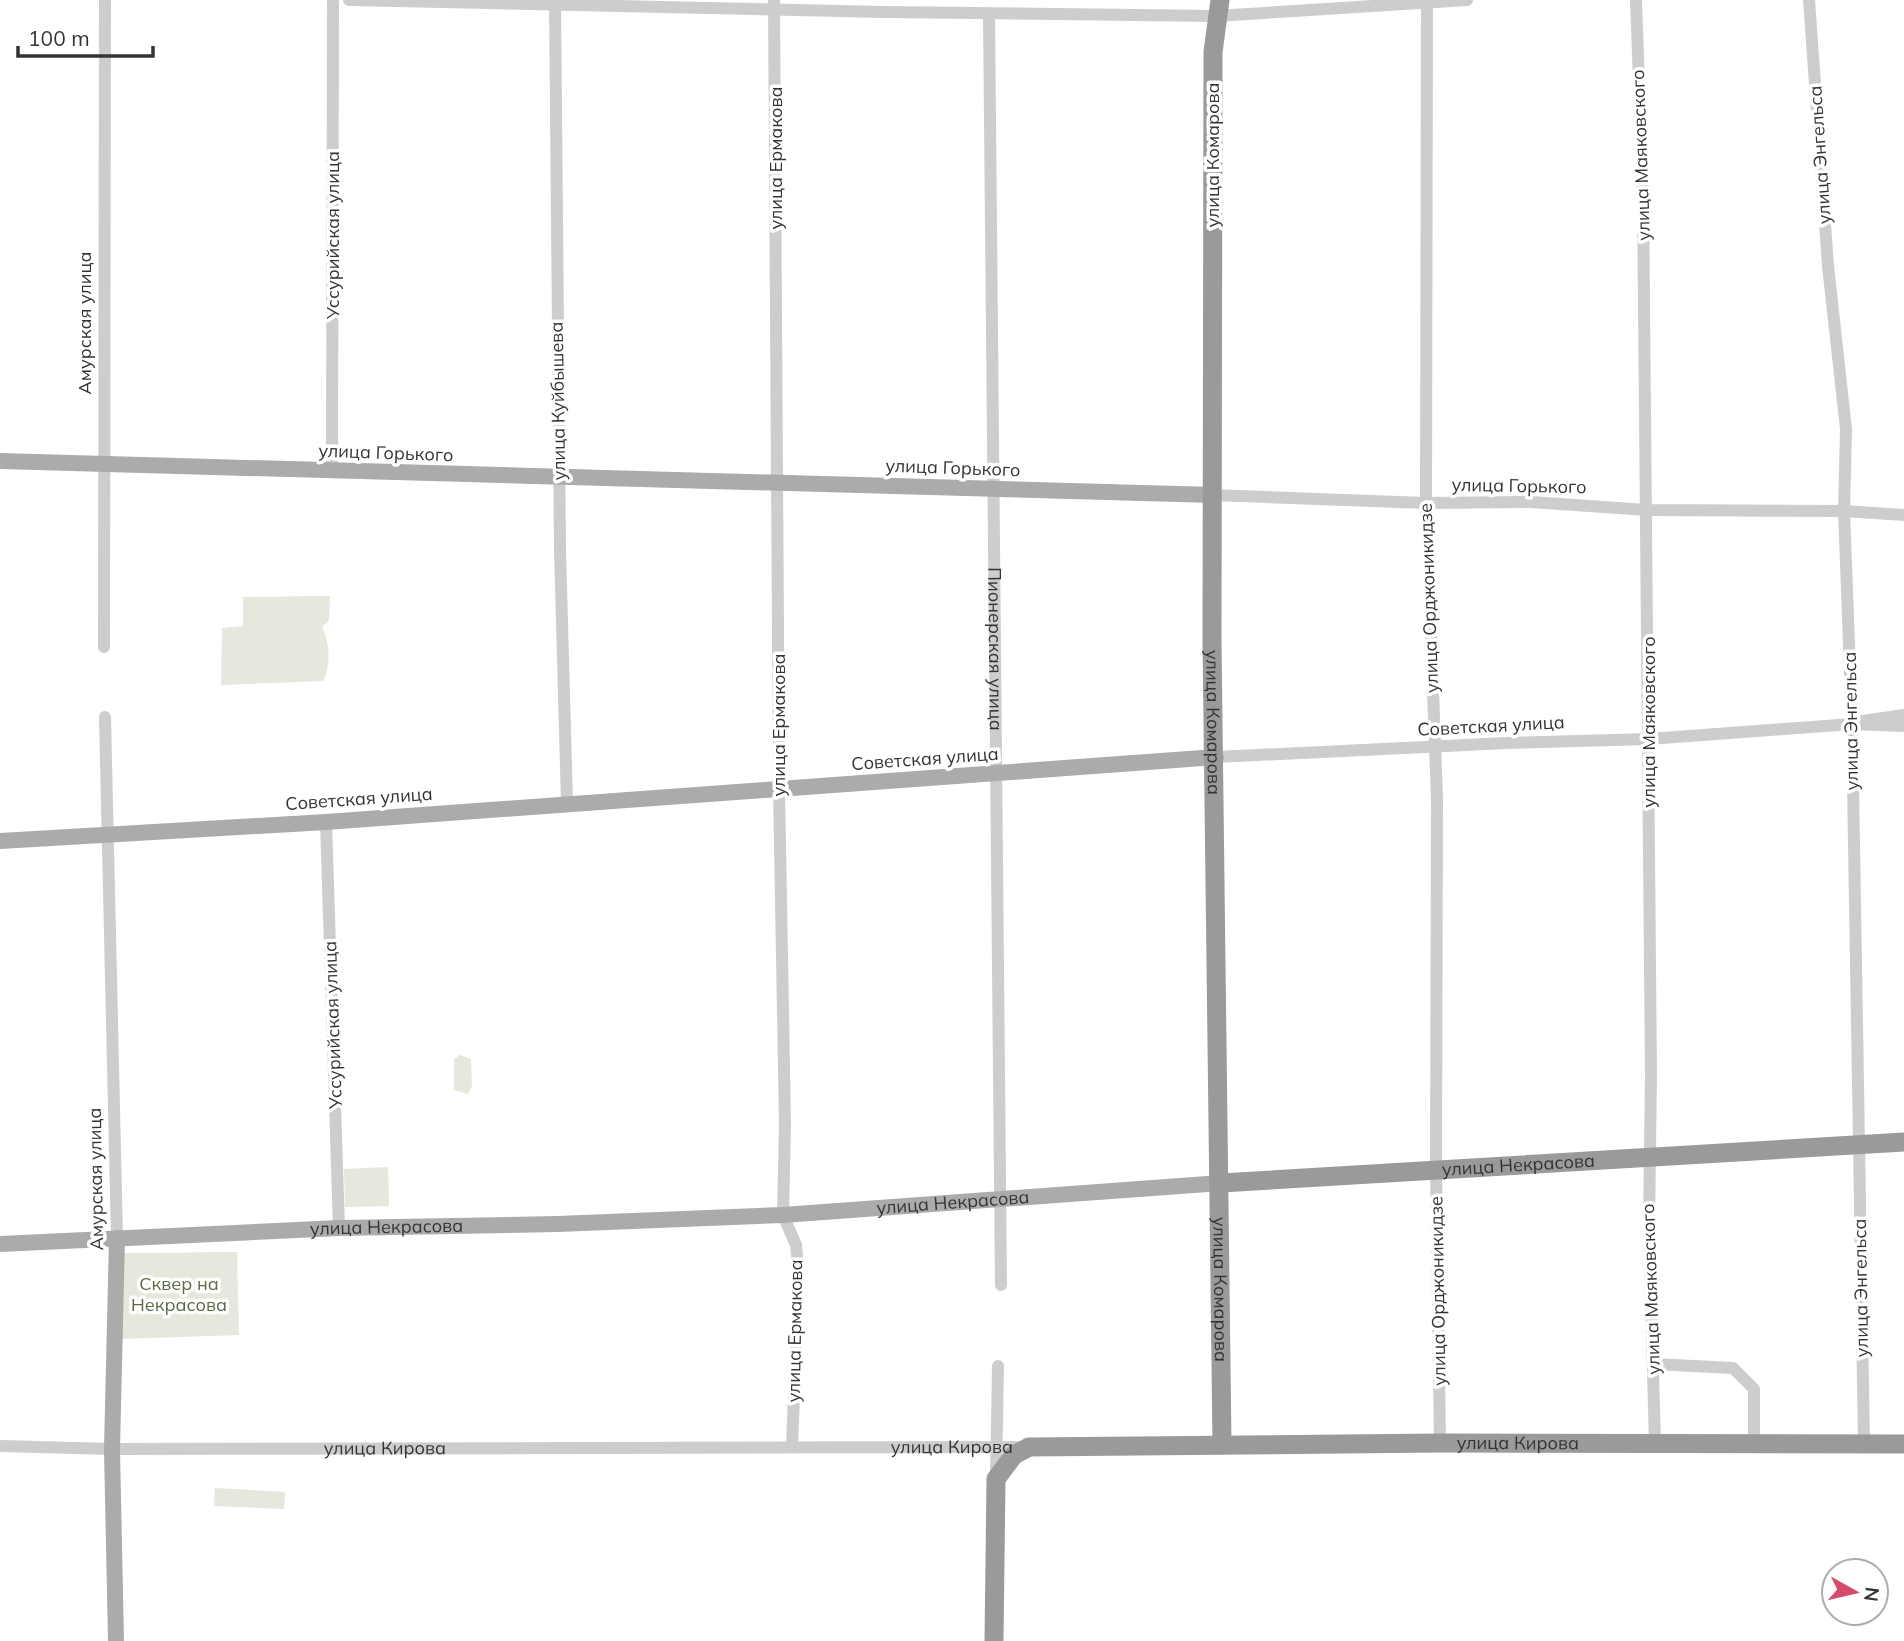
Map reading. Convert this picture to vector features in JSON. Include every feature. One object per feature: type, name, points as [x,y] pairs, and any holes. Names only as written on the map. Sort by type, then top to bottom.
[{"type":"highway","name":"улица Комарова","points":[[1218,8],[1213,495],[1222,1445]]},
{"type":"highway","name":"улица Некрасова","points":[[1221,1183],[1904,1142]]},
{"type":"highway","name":"улица Кирова","points":[[1030,1447],[1440,1443],[1904,1444]]},
{"type":"highway","points":[[994,1641],[996,1479],[1014,1455],[1030,1447]]},
{"type":"main road","name":"улица Горького","points":[[0,461],[1213,495]]},
{"type":"main road","name":"Советская улица","points":[[0,841],[326,822],[1216,757]]},
{"type":"main road","name":"улица Некрасова","points":[[0,1244],[339,1228],[558,1224],[783,1215],[1221,1183]]},
{"type":"main road","name":"Амурская улица","points":[[116,1641],[112,1449],[117,1238]]},
{"type":"street","name":"Амурская улица","points":[[104,647],[105,0]]},
{"type":"street","name":"Уссурийская улица","points":[[332,470],[333,0]]},
{"type":"street","points":[[349,0],[774,5],[989,14],[1427,5],[1466,0]]},
{"type":"street","name":"улица Маяковского","points":[[1636,0],[1643,194],[1650,1156],[1655,1445]]},
{"type":"street","name":"улица Энгельса","points":[[1809,0],[1828,266],[1846,429],[1844,511],[1852,724],[1864,1443]]},
{"type":"street","name":"улица Куйбышева","points":[[555,3],[559,478],[567,803]]},
{"type":"street","name":"улица Ермакова","points":[[774,5],[779,789],[785,1125],[783,1215],[796,1245],[799,1275],[792,1446]]},
{"type":"street","name":"улица Орджоникидзе","points":[[1427,5],[1426,503],[1435,747],[1440,1443]]},
{"type":"street","name":"Пионерская улица","points":[[989,14],[1001,1285]]},
{"type":"street","name":"улица Горького","points":[[1213,495],[1426,503],[1531,502],[1647,510],[1844,511],[1904,515]]},
{"type":"street","name":"Советская улица","points":[[1852,724],[1878,716],[1904,715]]},
{"type":"street","name":"Амурская улица","points":[[105,717],[117,1238]]},
{"type":"street","name":"Советская улица","points":[[1216,757],[1649,739],[1852,724],[1904,726]]},
{"type":"street","name":"Уссурийская улица","points":[[326,822],[339,1228]]},
{"type":"street","points":[[1654,1364],[1733,1368],[1754,1388],[1754,1445]]},
{"type":"street","points":[[996,1479],[999,1366]]},
{"type":"street","name":"улица Кирова","points":[[0,1446],[112,1449],[1030,1447]]},
{"type":"green space","points":[[330,596],[329,621],[322,627],[329,654],[323,681],[221,685],[222,628],[243,626],[243,597]]},
{"type":"green space","points":[[460,1055],[471,1059],[472,1086],[468,1094],[454,1090],[454,1059]]},
{"type":"green space","points":[[388,1167],[389,1206],[345,1207],[344,1169]]},
{"type":"green space","name":"Сквер на Некрасова","points":[[237,1252],[239,1335],[121,1339],[122,1253]]},
{"type":"green space","points":[[215,1488],[285,1492],[284,1509],[214,1506]]}]
